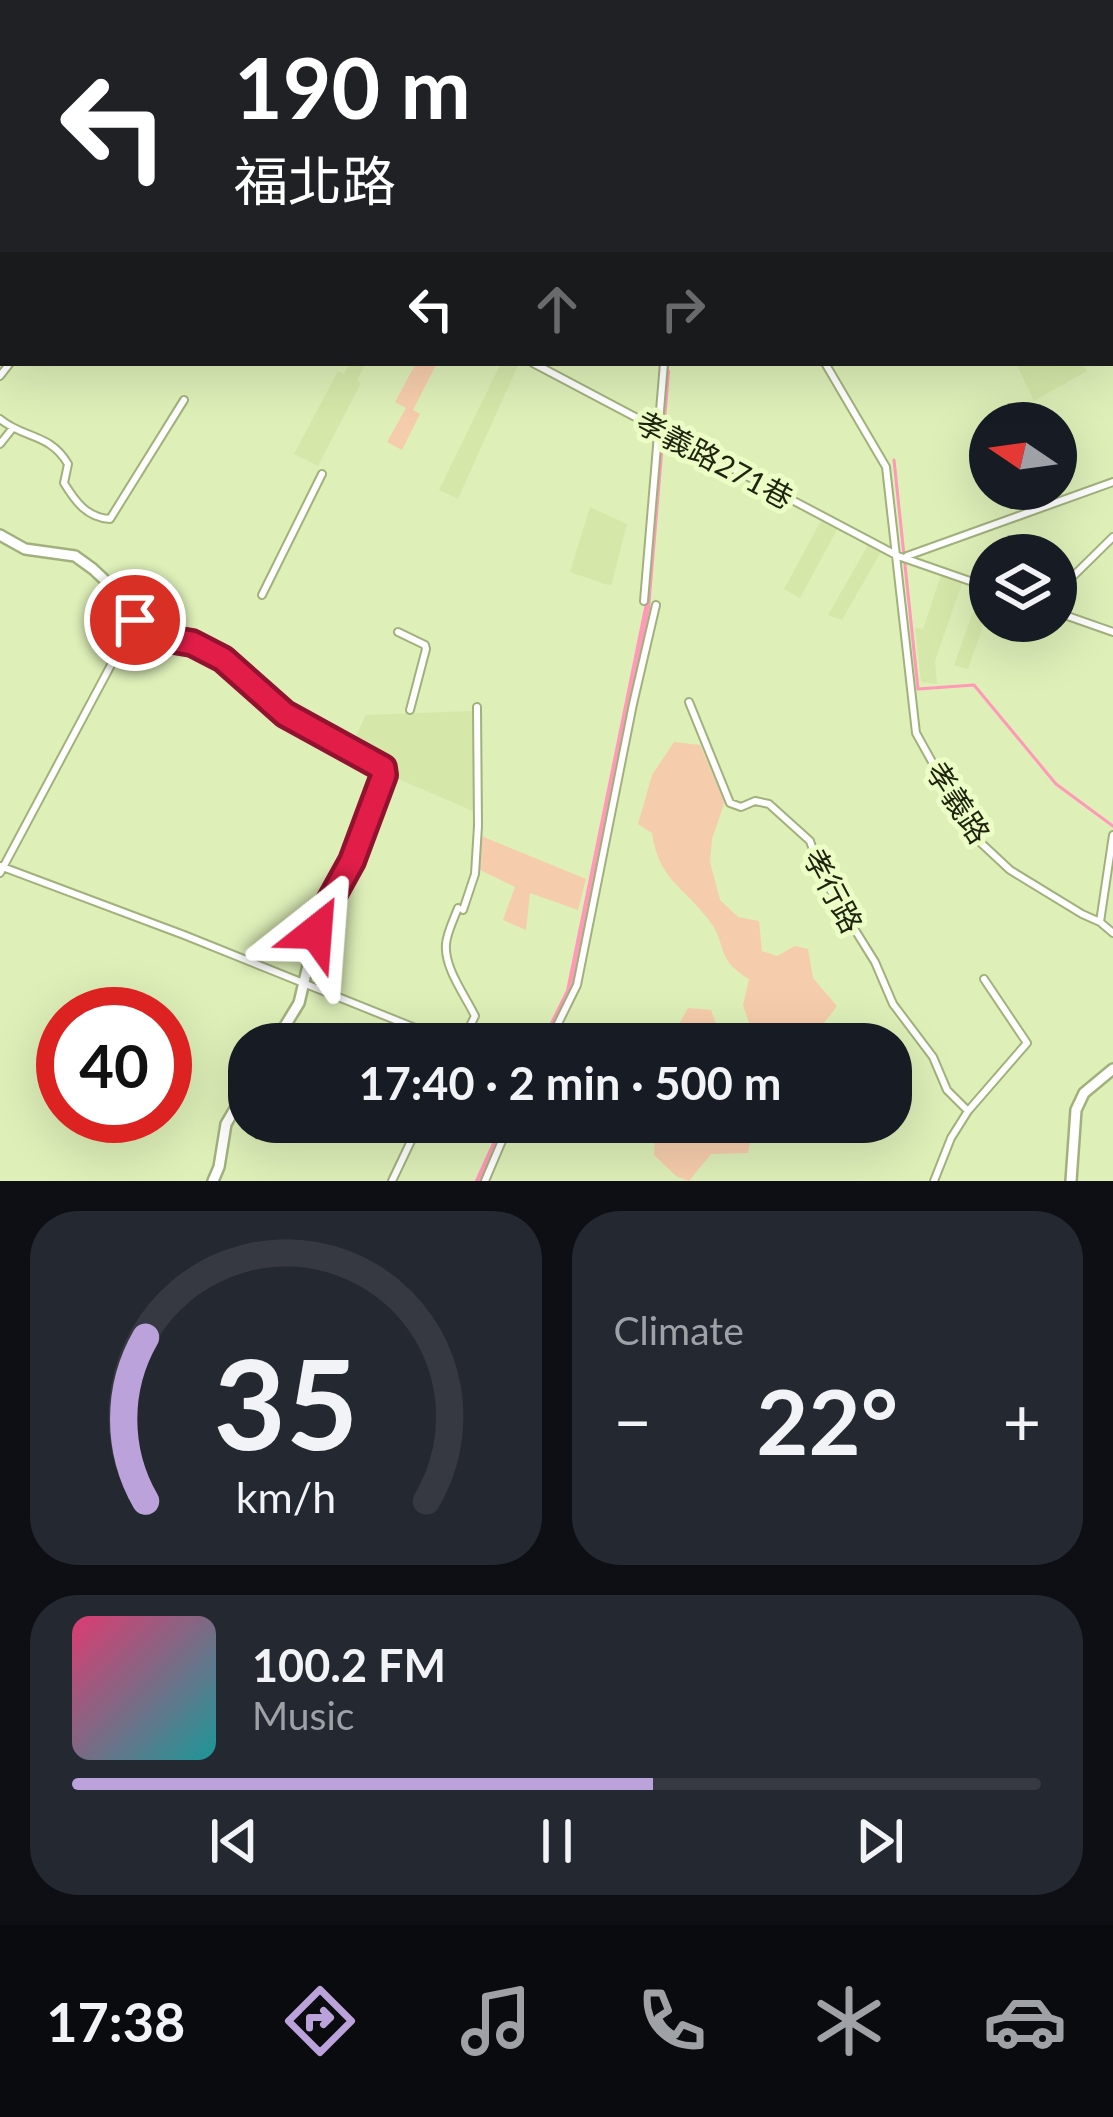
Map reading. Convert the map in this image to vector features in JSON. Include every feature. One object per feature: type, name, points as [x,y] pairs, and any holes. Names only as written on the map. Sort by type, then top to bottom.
[{"type":"street","name":"孝義路271巷","points":[[539,366],[902,556],[969,580]]},
{"type":"street","points":[[644,601],[664,366]]},
{"type":"street","name":"孝義路","points":[[827,366],[886,467],[902,556],[916,734],[980,842],[1010,870],[1113,933]]},
{"type":"street","points":[[0,419],[12,429],[49,442],[68,464],[64,484],[76,502],[97,518],[110,519],[184,400]]},
{"type":"street","points":[[0,444],[12,429]]},
{"type":"street","points":[[262,595],[322,474]]},
{"type":"street","points":[[902,556],[1113,482]]},
{"type":"street","points":[[0,535],[26,549],[75,556],[127,601],[135,620],[156,637],[192,643],[223,659],[285,714],[383,768],[352,861],[316,932],[299,1003],[287,1023]]},
{"type":"street","points":[[1077,572],[1113,537]]},
{"type":"street","points":[[558,1023],[577,985],[656,604]]},
{"type":"street","points":[[1077,619],[1113,632]]},
{"type":"street","points":[[135,620],[1,869],[184,935],[404,1023]]},
{"type":"street","points":[[398,632],[426,649],[410,710]]},
{"type":"street","name":"孝行路","points":[[689,702],[730,802],[741,807],[761,800],[809,841],[822,877],[875,962],[893,1004],[933,1057],[947,1090],[968,1111]]},
{"type":"street","points":[[472,1023],[476,1016],[448,962],[446,939],[475,874],[477,707]]},
{"type":"street","points":[[1100,922],[1113,835]]},
{"type":"street","points":[[934,1181],[968,1111],[1028,1043],[984,979]]},
{"type":"street","points":[[1072,1181],[1076,1110],[1090,1087],[1113,1069]]},
{"type":"street","points":[[213,1181],[228,1121]]},
{"type":"street","points":[[392,1181],[411,1143]]},
{"type":"street","points":[[485,1181],[501,1143]]},
{"type":"shaded area","points":[[348,366],[364,366],[357,380],[361,383],[318,466],[294,454],[338,371],[344,374]]},
{"type":"shaded area","points":[[414,366],[435,366],[413,410],[420,414],[402,450],[387,442],[406,408],[395,402]]},
{"type":"shaded area","points":[[500,366],[518,366],[458,499],[439,490]]},
{"type":"shaded area","points":[[1017,366],[1084,366],[1087,371],[1034,401]]},
{"type":"shaded area","points":[[590,507],[627,524],[611,586],[570,572]]},
{"type":"shaded area","points":[[822,519],[838,528],[800,598],[784,589]]},
{"type":"shaded area","points":[[868,545],[881,552],[842,620],[828,615]]},
{"type":"shaded area","points":[[941,575],[962,583],[935,661],[937,684],[921,682],[915,628],[923,629]]},
{"type":"shaded area","points":[[969,623],[969,642],[977,642],[968,669],[954,665]]},
{"type":"shaded area","points":[[472,711],[475,812],[389,775],[390,766],[353,742],[366,715]]},
{"type":"shaded area","points":[[674,742],[700,745],[725,801],[710,862],[720,900],[738,917],[759,921],[762,951],[777,956],[795,946],[808,949],[813,978],[837,1006],[824,1023],[749,1023],[743,1005],[749,979],[730,964],[708,919],[666,872],[652,833],[638,824],[652,775]]},
{"type":"shaded area","points":[[479,835],[586,879],[578,910],[530,893],[526,930],[503,920],[515,887],[478,869]]},
{"type":"shaded area","points":[[688,1008],[711,1010],[716,1023],[680,1023]]},
{"type":"shaded area","points":[[655,1143],[750,1143],[748,1153],[711,1154],[689,1181],[676,1176],[654,1155]]},
{"type":"waterway","points":[[667,372],[668,366]]},
{"type":"waterway","points":[[553,1023],[569,991],[647,608],[667,372]]},
{"type":"waterway","points":[[894,460],[918,689],[974,685],[1056,784],[1113,826]]},
{"type":"waterway","points":[[478,1181],[495,1143]]},
{"type":"route","points":[[135,620],[156,637],[192,643],[223,659],[285,714],[383,768],[352,861],[316,932]]}]
